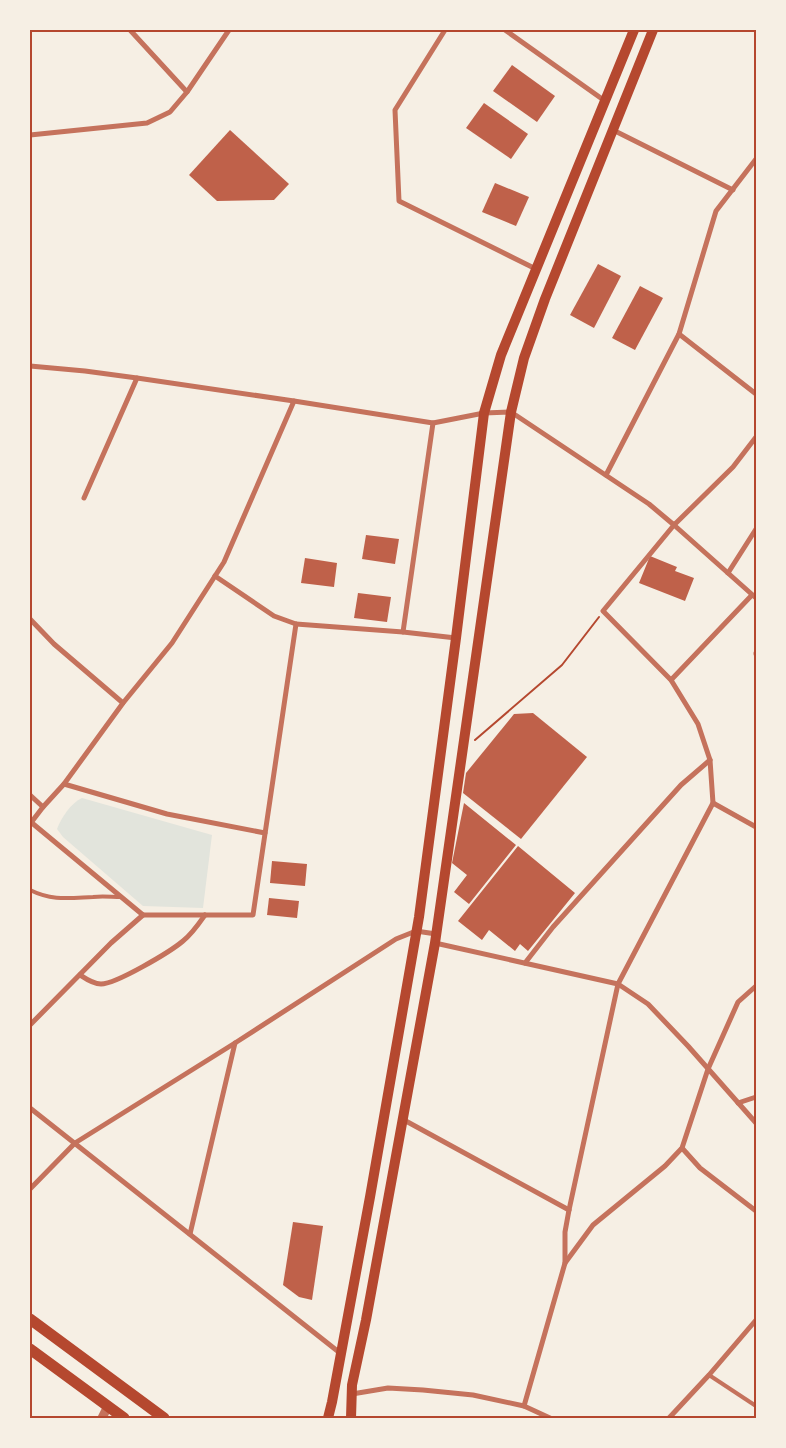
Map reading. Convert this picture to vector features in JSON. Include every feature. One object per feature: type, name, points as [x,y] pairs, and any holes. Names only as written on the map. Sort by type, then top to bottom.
[{"type":"main road","points":[[328,1418],[370,1197],[416,932],[484,414],[501,355],[634,30]]},
{"type":"main road","points":[[351,1418],[352,1385],[404,1120],[436,938],[511,412],[524,358],[545,299],[653,30]]},
{"type":"main road","points":[[30,1320],[164,1418]]},
{"type":"main road","points":[[30,1349],[124,1418]]},
{"type":"street","points":[[130,30],[187,92]]},
{"type":"street","points":[[30,135],[147,123],[170,112],[187,92],[229,30]]},
{"type":"street","points":[[445,30],[395,110],[399,200],[536,269]]},
{"type":"street","points":[[505,30],[605,101]]},
{"type":"street","points":[[613,130],[733,190]]},
{"type":"street","points":[[606,474],[679,334],[716,210],[756,159]]},
{"type":"street","points":[[679,334],[756,394]]},
{"type":"street","points":[[30,366],[84,371],[294,400],[433,423],[484,414],[511,412],[649,504],[754,596],[671,680]]},
{"type":"street","points":[[84,498],[138,378]]},
{"type":"street","points":[[294,400],[224,562],[172,643],[123,703],[64,784],[43,806],[31,823],[143,915],[253,915],[296,624]]},
{"type":"street","points":[[404,632],[433,423]]},
{"type":"street","points":[[524,1406],[565,1263],[565,1232],[569,1210],[618,984],[713,802],[710,760],[698,724],[671,680],[604,611],[674,525],[733,467],[756,437]]},
{"type":"street","points":[[728,573],[756,529]]},
{"type":"street","points":[[215,576],[274,616],[296,624],[456,638]]},
{"type":"street","points":[[30,619],[54,644],[123,703]]},
{"type":"street","points":[[525,964],[553,927],[680,785],[710,760]]},
{"type":"street","points":[[64,784],[167,814],[265,833]]},
{"type":"street","points":[[30,795],[43,806]]},
{"type":"street","points":[[713,802],[756,827]]},
{"type":"street","points":[[30,1025],[111,943],[143,915]]},
{"type":"street","points":[[80,975],[92,982],[102,984],[116,980],[171,950],[195,929],[205,915]]},
{"type":"street","points":[[30,1189],[75,1143],[396,939],[416,932],[525,964],[618,984],[648,1004],[756,1123]]},
{"type":"street","points":[[565,1263],[593,1226],[665,1166],[682,1148],[708,1068],[738,1002],[756,986]]},
{"type":"street","points":[[190,1234],[235,1043]]},
{"type":"street","points":[[738,1103],[756,1097]]},
{"type":"street","points":[[30,1108],[341,1353]]},
{"type":"street","points":[[404,1120],[569,1210]]},
{"type":"street","points":[[682,1148],[700,1168],[756,1211]]},
{"type":"street","points":[[670,1418],[709,1376],[756,1320]]},
{"type":"street","points":[[352,1394],[388,1388],[473,1396],[524,1406],[550,1418]]},
{"type":"street","points":[[102,1418],[108,1406]]},
{"type":"lane","points":[[30,890],[50,898],[62,899],[96,896],[122,898]]},
{"type":"lane","points":[[709,1376],[756,1406]]},
{"type":"path","points":[[462,752],[562,665],[604,611]]},
{"type":"shaded area","points":[[82,798],[212,835],[203,908],[143,906],[63,837],[57,829],[70,807]]},
{"type":"building","points":[[512,65],[555,96],[537,122],[493,91]]},
{"type":"building","points":[[484,103],[528,134],[511,159],[466,128]]},
{"type":"building","points":[[230,130],[289,184],[274,200],[217,201],[189,175]]},
{"type":"building","points":[[495,183],[529,197],[516,226],[482,212]]},
{"type":"building","points":[[598,264],[621,276],[594,328],[570,315]]},
{"type":"building","points":[[640,286],[663,298],[635,350],[612,338]]},
{"type":"building","points":[[366,535],[399,539],[395,564],[362,559]]},
{"type":"building","points":[[650,556],[677,567],[675,571],[694,578],[685,601],[639,583]]},
{"type":"building","points":[[305,558],[337,563],[334,587],[301,583]]},
{"type":"building","points":[[358,593],[391,597],[387,622],[354,618]]},
{"type":"building","points":[[533,713],[587,757],[521,839],[463,793],[466,773],[514,714]]},
{"type":"building","points":[[464,803],[516,845],[469,904],[454,892],[467,875],[452,863]]},
{"type":"building","points":[[518,846],[575,893],[528,951],[520,944],[515,951],[489,930],[482,940],[458,921]]},
{"type":"building","points":[[272,861],[307,864],[305,886],[270,883]]},
{"type":"building","points":[[269,898],[299,901],[297,918],[267,915]]},
{"type":"building","points":[[293,1222],[323,1226],[312,1300],[299,1297],[283,1285]]}]
